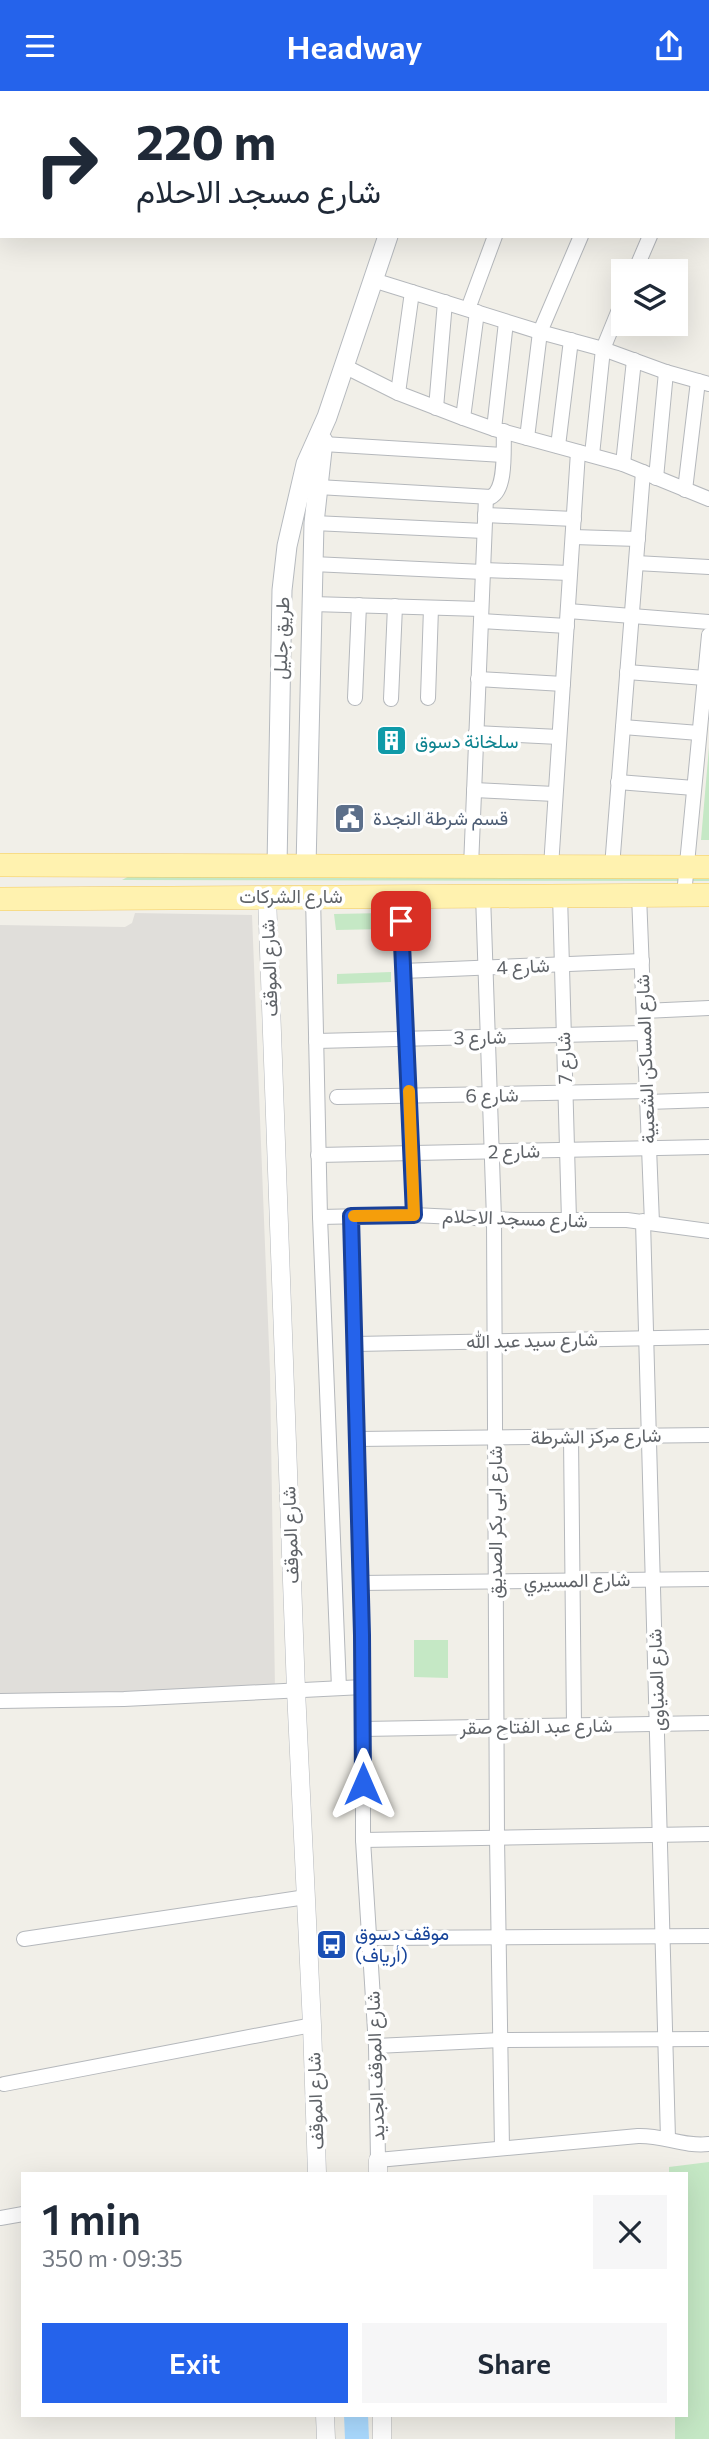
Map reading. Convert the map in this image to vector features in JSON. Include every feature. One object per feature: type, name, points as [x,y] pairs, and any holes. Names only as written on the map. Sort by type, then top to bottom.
[{"type":"main road","name":"طريق جليل","points":[[277,866],[282,590],[287,546],[306,464],[327,417],[387,238]]},
{"type":"main road","name":"طريق جليل","points":[[306,867],[314,523],[327,417]]},
{"type":"main road","points":[[278,753],[308,753]]},
{"type":"main road","name":"شارع الشركات","points":[[0,865],[698,867]]},
{"type":"main road","points":[[26,899],[28,865]]},
{"type":"main road","points":[[73,899],[75,866]]},
{"type":"main road","name":"شارع الشركات","points":[[0,899],[709,895]]},
{"type":"street","points":[[463,418],[472,311],[494,238]]},
{"type":"street","points":[[527,438],[540,332],[579,238]]},
{"type":"street","points":[[640,259],[649,238]]},
{"type":"street","points":[[373,280],[703,382],[685,489]]},
{"type":"street","points":[[398,393],[412,292]]},
{"type":"street","points":[[436,408],[445,302]]},
{"type":"street","points":[[318,487],[486,497],[496,495],[499,491],[503,455],[499,430],[506,322]]},
{"type":"street","points":[[551,867],[574,519],[603,349],[611,329]]},
{"type":"street","points":[[558,446],[571,340]]},
{"type":"street","points":[[623,464],[634,360]]},
{"type":"street","points":[[344,366],[398,393],[463,418],[623,464],[709,499]]},
{"type":"street","points":[[612,867],[638,539],[666,372]]},
{"type":"street","points":[[323,444],[503,455]]},
{"type":"street","points":[[471,867],[486,497]]},
{"type":"street","points":[[485,515],[574,519]]},
{"type":"street","points":[[314,523],[484,531]]},
{"type":"street","points":[[573,537],[638,539]]},
{"type":"street","points":[[636,563],[709,567]]},
{"type":"street","points":[[313,564],[570,573]]},
{"type":"street","points":[[312,604],[430,608],[481,615],[567,619],[632,616],[709,622]]},
{"type":"street","points":[[355,698],[359,605]]},
{"type":"street","points":[[391,698],[395,607]]},
{"type":"street","points":[[428,698],[430,608]]},
{"type":"street","points":[[684,895],[698,867],[694,788],[709,635]]},
{"type":"street","points":[[627,672],[705,678]]},
{"type":"street","points":[[478,679],[563,684]]},
{"type":"street","points":[[623,727],[699,733]]},
{"type":"street","points":[[476,733],[559,737]]},
{"type":"street","points":[[618,782],[694,788]]},
{"type":"street","points":[[474,790],[555,795]]},
{"type":"street","name":"شارع ابى بكر الصديق","points":[[484,895],[494,1219],[496,1727],[502,2148]]},
{"type":"street","name":"شارع 7","points":[[560,895],[569,1220]]},
{"type":"street","name":"شارع المساكن الشعبية","points":[[639,895],[649,1148],[647,1222]]},
{"type":"street","name":"شارع الموقف","points":[[267,896],[317,2172]]},
{"type":"street","points":[[313,896],[320,1217],[339,1688]]},
{"type":"street","points":[[400,896],[414,1215]]},
{"type":"street","name":"شارع 4","points":[[403,971],[642,961]]},
{"type":"street","points":[[644,1011],[709,1008]]},
{"type":"street","name":"شارع 3","points":[[316,1041],[645,1033]]},
{"type":"street","name":"شارع 6","points":[[337,1097],[565,1093],[709,1100]]},
{"type":"street","name":"شارع 2","points":[[318,1155],[709,1147]]},
{"type":"street","name":"شارع مسجد الاحلام","points":[[320,1217],[414,1215],[647,1222],[709,1231]]},
{"type":"street","name":"شارع الموقف الجديد","points":[[351,1216],[363,1687],[363,1840],[376,2046],[378,2167]]},
{"type":"street","name":"شارع المنياوى","points":[[647,1222],[646,1339],[668,2139]]},
{"type":"street","name":"شارع سيد عبد الله","points":[[355,1343],[709,1338]]},
{"type":"street","name":"شارع مركز الشرطة","points":[[357,1439],[709,1435]]},
{"type":"street","points":[[571,1437],[574,1725]]},
{"type":"street","name":"شارع المسيري","points":[[360,1583],[709,1579]]},
{"type":"street","points":[[0,1702],[124,1699],[363,1687]]},
{"type":"street","name":"شارع عبد الفتاح صقر","points":[[362,1728],[709,1723]]},
{"type":"street","points":[[363,1840],[709,1835]]},
{"type":"street","points":[[24,1939],[306,1897]]},
{"type":"street","points":[[369,1938],[709,1936]]},
{"type":"street","points":[[4,2084],[313,2025]]},
{"type":"street","points":[[376,2046],[500,2040],[709,2039]]},
{"type":"street","points":[[378,2167],[502,2148],[638,2136],[690,2144],[709,2144]]},
{"type":"street","points":[[0,2218],[21,2214]]},
{"type":"street","points":[[325,2417],[326,2439]]},
{"type":"street","points":[[382,2417],[382,2439]]},
{"type":"shaded area","points":[[135,913],[252,915],[270,1372],[275,1689],[0,1696],[0,925],[125,927],[132,923]]},
{"type":"green space","points":[[709,747],[709,840],[701,840]]},
{"type":"green space","points":[[131,875],[709,876],[709,881],[122,880]]},
{"type":"green space","points":[[385,913],[385,929],[336,930],[334,914]]},
{"type":"green space","points":[[391,972],[391,982],[337,984],[337,974]]},
{"type":"green space","points":[[414,1640],[448,1640],[448,1678],[414,1677]]},
{"type":"green space","points":[[709,2162],[709,2439],[675,2439],[675,2417],[688,2417],[688,2172],[669,2172],[669,2167]]},
{"type":"water","points":[[344,2417],[368,2417],[369,2439],[345,2439]]},
{"type":"slow traffic","points":[[354,1216],[414,1215],[409,1091]]},
{"type":"place","name":"سلخانة دسوق","points":[[392,741]]},
{"type":"place","name":"قسم شرطة النجدة","points":[[350,818]]},
{"type":"place","name":"موقف دسوق (أرياف)","points":[[332,1944]]},
{"type":"route","points":[[363,1784],[362,1635],[351,1216],[414,1215],[401,921]]}]
